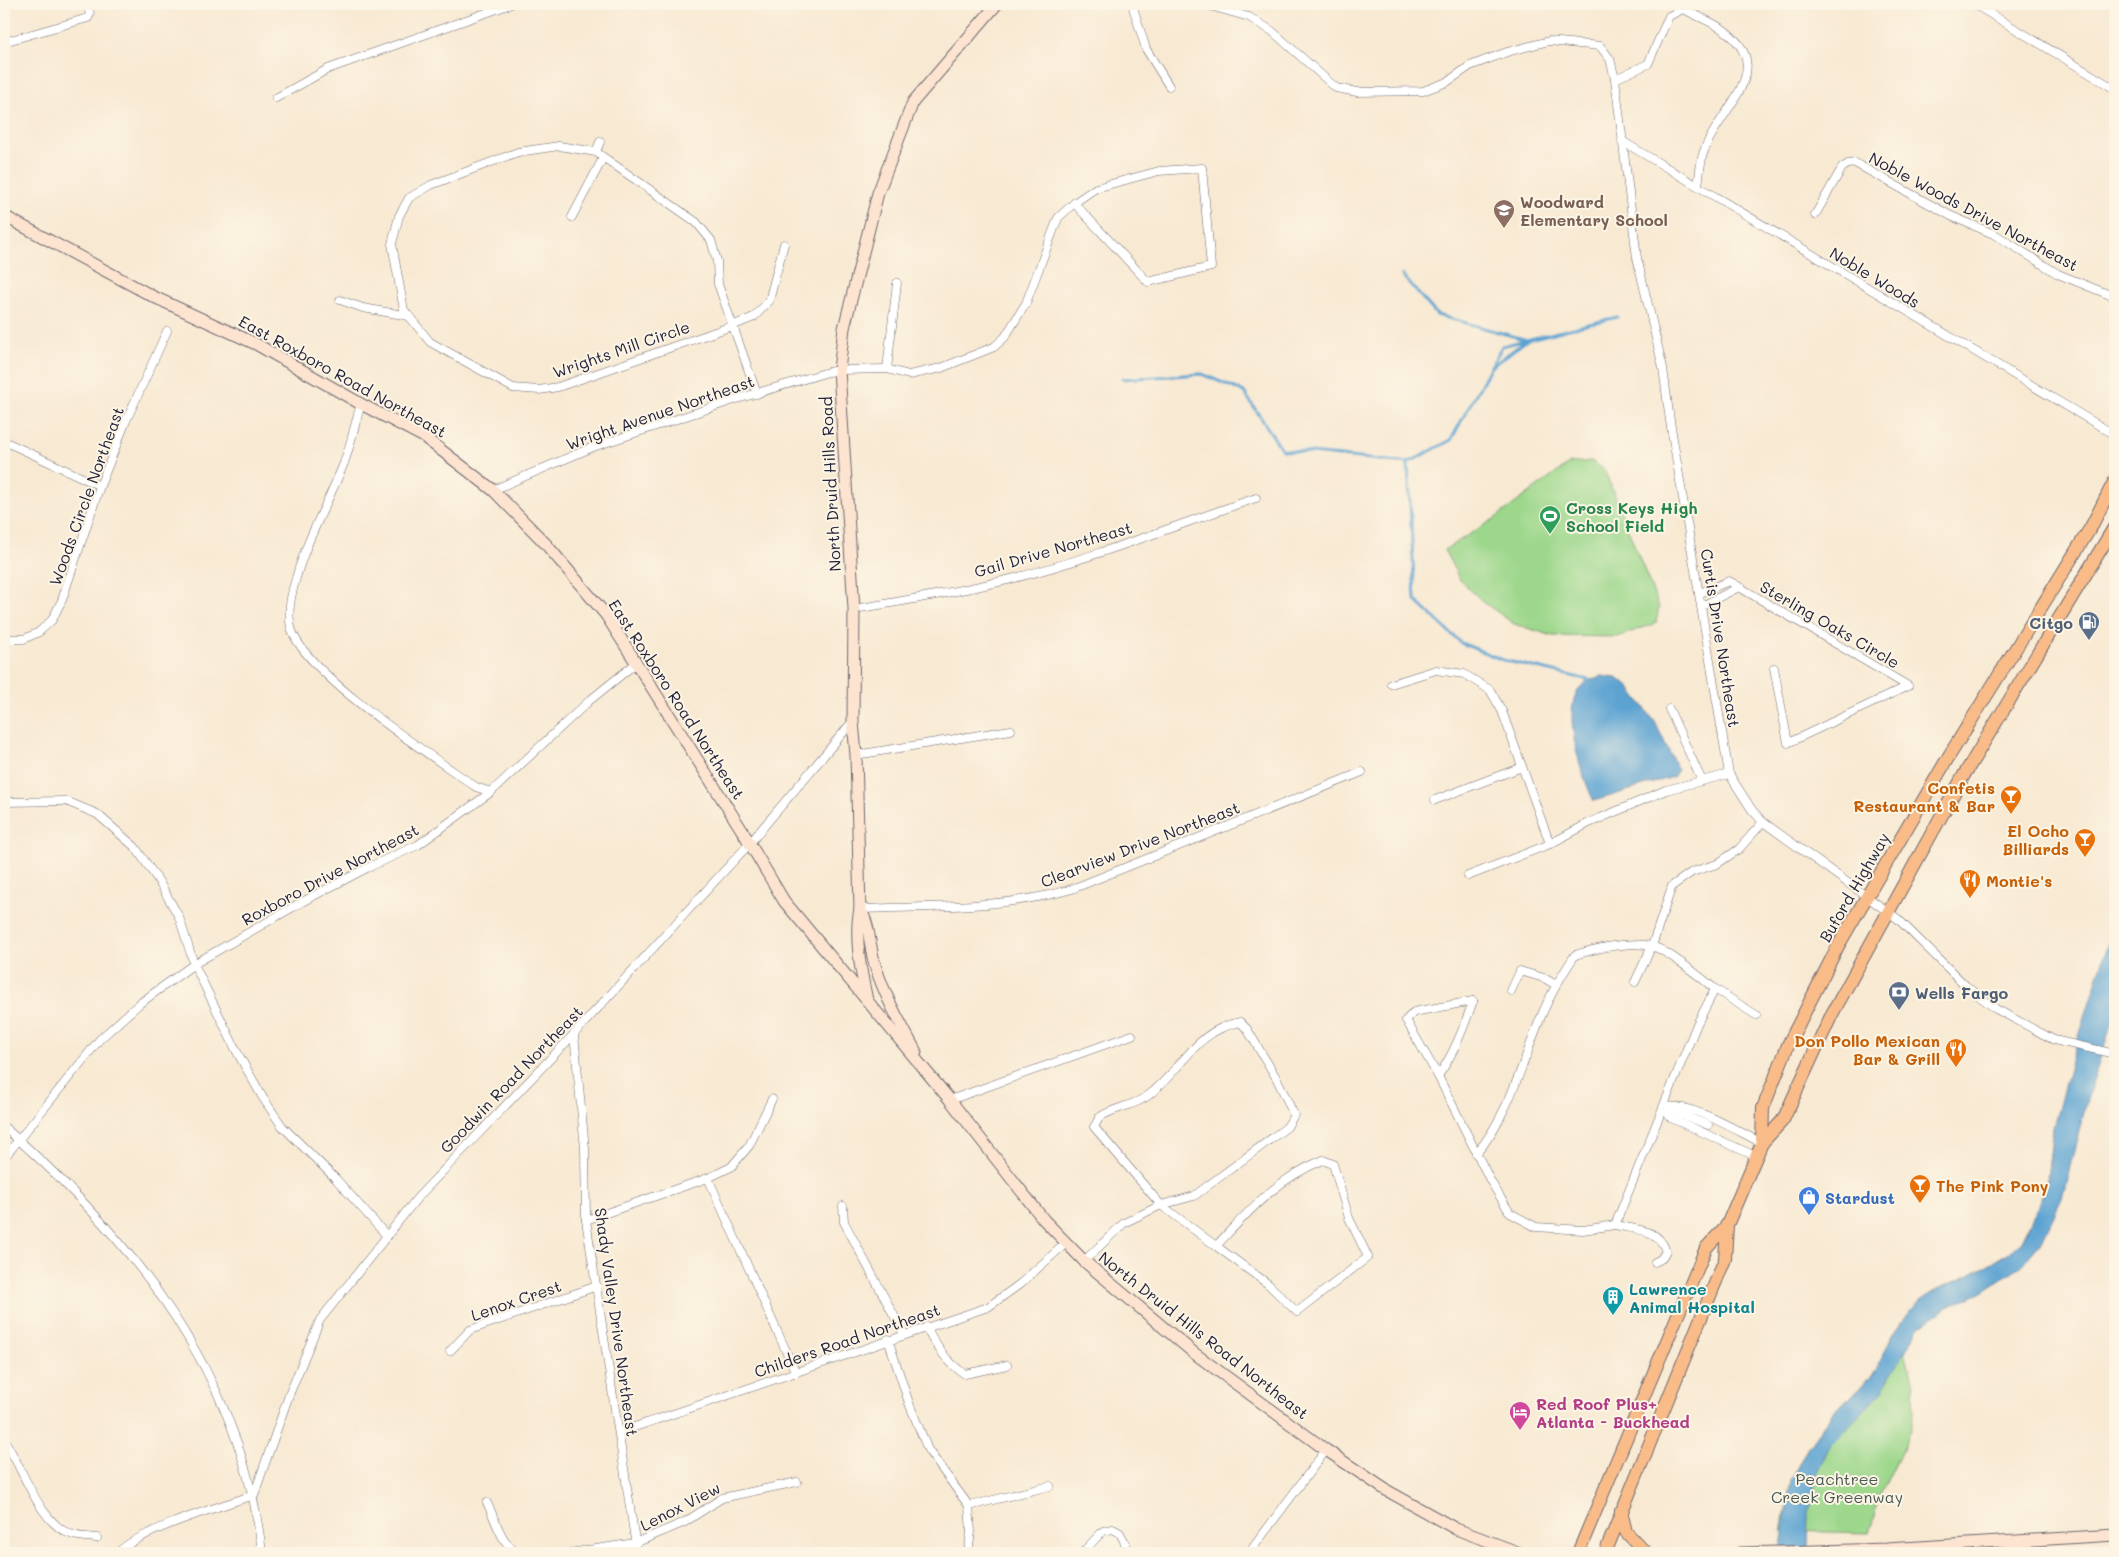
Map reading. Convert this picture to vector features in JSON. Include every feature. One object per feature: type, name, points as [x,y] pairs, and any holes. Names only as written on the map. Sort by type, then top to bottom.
[{"type":"main road","name":"North Druid Hills Road","points":[[868,1002],[861,965],[858,919],[860,909],[856,755],[853,721],[854,609],[839,370],[844,328],[878,193],[913,102],[997,4]]},
{"type":"main road","name":"East Roxboro Road Northeast","points":[[4,216],[154,296],[256,344],[360,404],[424,437],[493,490],[545,543],[606,615],[750,843],[784,901],[868,1002]]},
{"type":"main road","name":"Buford Highway","points":[[1762,1143],[1763,1108],[1788,1045],[1865,897],[2091,527],[2115,480]]},
{"type":"main road","name":"Buford Highway","points":[[1605,1553],[1725,1259],[1727,1225],[1755,1156],[1762,1143],[1783,1120],[1832,1014],[1964,775],[2115,526]]},
{"type":"main road","name":"North Druid Hills Road Northeast","points":[[860,909],[866,919],[869,942],[883,990],[926,1072]]},
{"type":"main road","name":"North Druid Hills Road Northeast","points":[[868,1002],[950,1100],[1044,1220],[1084,1261],[1194,1353],[1326,1450],[1386,1490],[1456,1529],[1520,1553]]},
{"type":"main road","name":"Buford Highway","points":[[1578,1553],[1706,1248],[1727,1225]]},
{"type":"main road","points":[[1621,1510],[1626,1532],[1646,1553]]},
{"type":"main road","points":[[1741,1553],[1838,1550],[1887,1551],[2114,1535]]},
{"type":"street","points":[[4,42],[88,18],[90,14],[87,4]]},
{"type":"street","points":[[276,98],[328,69],[511,4]]},
{"type":"street","points":[[1132,4],[1146,49],[1169,86]]},
{"type":"street","name":"Curtis Drive Northeast","points":[[1203,4],[1249,17],[1272,31],[1336,88],[1358,92],[1423,91],[1447,82],[1470,66],[1507,52],[1549,42],[1583,43],[1600,46],[1610,59],[1615,79],[1637,258],[1663,368],[1670,421],[1729,774],[1752,810],[1763,822],[1898,919],[1966,986],[1996,1009],[2054,1040],[2115,1054]]},
{"type":"street","points":[[1974,4],[2115,89]]},
{"type":"street","points":[[1615,79],[1648,64],[1669,16],[1683,9],[1723,30],[1741,44],[1748,63],[1747,77],[1715,128],[1703,152],[1698,184]]},
{"type":"street","name":"Noble Woods","points":[[1622,141],[1698,184],[2115,435]]},
{"type":"street","points":[[600,142],[596,152],[602,158],[696,222],[711,240],[717,261],[718,284],[757,394]]},
{"type":"street","name":"Wrights Mill Circle","points":[[596,152],[559,146],[518,152],[431,185],[409,198],[399,216],[392,244],[404,310],[430,342],[513,388],[539,390],[558,387],[754,317],[769,301],[784,244]]},
{"type":"street","points":[[572,217],[602,158]]},
{"type":"street","name":"Noble Woods Drive Northeast","points":[[1815,216],[1842,168],[1848,164],[1855,163],[1951,216],[1996,235],[2058,274],[2115,297]]},
{"type":"street","name":"Wright Avenue Northeast","points":[[493,490],[593,447],[757,394],[839,370],[887,369],[909,375],[941,368],[994,347],[1005,337],[1026,303],[1058,218],[1074,204],[1096,188],[1160,171],[1202,168],[1211,267],[1148,282],[1074,204]]},
{"type":"street","points":[[887,369],[897,283]]},
{"type":"street","points":[[340,300],[363,308],[409,316]]},
{"type":"street","name":"Woods Circle Northeast","points":[[4,639],[24,639],[39,632],[52,620],[62,600],[100,486],[126,421],[167,331]]},
{"type":"street","points":[[360,404],[344,462],[296,578],[289,610],[291,628],[298,645],[317,667],[367,709],[476,787],[491,792]]},
{"type":"street","points":[[4,440],[100,486]]},
{"type":"street","name":"Gail Drive Northeast","points":[[854,609],[1008,580],[1085,557],[1256,498]]},
{"type":"street","name":"Sterling Oaks Circle","points":[[1700,593],[1729,581],[1908,686],[1788,743],[1774,668]]},
{"type":"street","name":"Sterling Oaks Circle","points":[[1702,606],[1739,587]]},
{"type":"street","name":"Roxboro Drive Northeast","points":[[4,1158],[100,1039],[139,1004],[194,964],[300,903],[367,868],[418,846],[491,792],[589,701],[636,663]]},
{"type":"street","points":[[1391,684],[1436,670],[1464,674],[1490,690],[1502,711],[1550,844]]},
{"type":"street","points":[[1669,709],[1702,781]]},
{"type":"street","name":"Goodwin Road Northeast","points":[[254,1495],[289,1395],[320,1320],[418,1196],[574,1034],[750,843],[853,721]]},
{"type":"street","points":[[856,755],[1011,730]]},
{"type":"street","points":[[1434,800],[1522,767]]},
{"type":"street","name":"Clearview Drive Northeast","points":[[860,909],[1013,902],[1072,889],[1362,772]]},
{"type":"street","points":[[1468,876],[1550,844],[1589,823],[1666,790],[1729,774]]},
{"type":"street","points":[[4,802],[66,802],[97,814],[135,847],[158,880],[179,917],[194,964],[237,1052],[263,1098],[282,1126],[335,1178],[386,1236]]},
{"type":"street","points":[[1634,982],[1652,946],[1672,886],[1692,872],[1716,864],[1738,849],[1763,822]]},
{"type":"street","points":[[1476,1154],[1492,1135],[1556,985],[1575,955],[1604,946],[1652,946],[1694,972],[1715,989],[1756,1015]]},
{"type":"street","points":[[1511,991],[1520,970],[1544,978],[1556,985]]},
{"type":"street","points":[[1615,1225],[1697,1024],[1715,989]]},
{"type":"street","points":[[1438,1076],[1462,1032],[1473,1001],[1414,1012],[1406,1020],[1438,1076],[1476,1154],[1510,1213],[1536,1227],[1582,1230],[1615,1225],[1655,1234],[1663,1242],[1666,1251],[1662,1259],[1655,1262]]},
{"type":"street","points":[[1084,1261],[1124,1222],[1161,1205],[1194,1196],[1287,1127],[1294,1116],[1277,1079],[1247,1029],[1240,1022],[1218,1029],[1197,1043],[1179,1066],[1149,1096],[1126,1108],[1100,1117],[1094,1127],[1161,1205],[1216,1246],[1268,1284],[1297,1312],[1368,1258],[1349,1218],[1333,1164],[1323,1160],[1280,1182],[1259,1200],[1216,1246]]},
{"type":"street","name":"Shady Valley Drive Northeast","points":[[574,1034],[585,1149],[586,1220],[620,1432],[637,1553]]},
{"type":"street","points":[[950,1100],[1132,1035]]},
{"type":"street","points":[[586,1220],[708,1178],[731,1167],[750,1146],[772,1099]]},
{"type":"street","points":[[1664,1107],[1675,1106],[1762,1143]]},
{"type":"street","points":[[1664,1107],[1671,1118],[1755,1156]]},
{"type":"street","points":[[1692,1128],[1696,1116]]},
{"type":"street","points":[[1706,1134],[1709,1122]]},
{"type":"street","points":[[4,1127],[66,1184],[116,1238],[166,1301],[189,1338],[222,1402],[238,1441],[254,1495],[262,1553]]},
{"type":"street","points":[[708,1178],[796,1373]]},
{"type":"street","points":[[843,1206],[844,1222],[904,1334]]},
{"type":"street","name":"Childers Road Northeast","points":[[620,1432],[796,1373],[888,1339],[988,1307],[1020,1284],[1066,1243]]},
{"type":"street","name":"Lenox Crest","points":[[450,1351],[470,1330],[597,1286]]},
{"type":"street","points":[[926,1327],[951,1366],[965,1374],[1006,1365]]},
{"type":"street","points":[[888,1339],[909,1403],[928,1450],[969,1506],[971,1532],[968,1553]]},
{"type":"street","points":[[4,1440],[33,1494],[52,1521],[62,1530],[74,1535],[96,1538]]},
{"type":"street","points":[[1250,1553],[1326,1450]]},
{"type":"street","name":"Lenox View","points":[[570,1553],[635,1543],[685,1522],[722,1498],[797,1482]]},
{"type":"street","points":[[969,1506],[1050,1486]]},
{"type":"street","points":[[118,1553],[130,1543],[194,1515],[254,1495]]},
{"type":"street","points":[[488,1503],[503,1539],[511,1549],[518,1553]]},
{"type":"street","points":[[1082,1553],[1103,1531],[1113,1529],[1120,1533],[1130,1553]]},
{"type":"green space","name":"Cross Keys High School Field","points":[[1591,461],[1604,469],[1659,607],[1656,623],[1618,637],[1553,636],[1514,624],[1482,601],[1460,580],[1444,550],[1494,519],[1570,463]]},
{"type":"green space","name":"Peachtree Creek Greenway","points":[[2115,982],[2025,1247],[1902,1339],[1913,1384],[1914,1414],[1910,1433],[1881,1493],[1869,1533],[1782,1531],[1791,1480],[1807,1448],[1834,1411],[1859,1390],[1877,1369],[1892,1335],[1908,1313],[1923,1299],[1942,1287],[1972,1274],[2008,1253],[2021,1241],[2037,1209],[2048,1172],[2053,1128]]},
{"type":"water","points":[[1602,676],[1616,678],[1627,684],[1655,722],[1678,770],[1673,777],[1594,801],[1579,762],[1575,745],[1572,713],[1574,699],[1581,686],[1592,679]]},
{"type":"water","points":[[2115,923],[2115,1013],[2087,1100],[2062,1198],[2042,1241],[2021,1266],[1981,1292],[1948,1307],[1920,1326],[1881,1393],[1831,1444],[1818,1470],[1808,1518],[1807,1550],[1780,1553],[1791,1480],[1807,1448],[1834,1411],[1859,1390],[1877,1369],[1892,1335],[1908,1313],[1920,1301],[1942,1287],[1972,1274],[2008,1253],[2021,1241],[2037,1209],[2048,1172],[2053,1128],[2072,1057]]},
{"type":"waterway","points":[[1402,275],[1437,315],[1527,340],[1492,366]]},
{"type":"waterway","points":[[1589,680],[1503,660],[1461,643],[1415,600],[1408,463],[1451,440],[1502,346],[1617,317]]},
{"type":"waterway","points":[[1122,379],[1202,374],[1244,392],[1282,450],[1408,463]]},
{"type":"place","name":"Woodward Elementary School","points":[[1504,229]]},
{"type":"place","name":"Cross Keys High School Field","points":[[1550,535]]},
{"type":"place","name":"Citgo","points":[[2089,641]]},
{"type":"place","name":"Confetis Restaurant & Bar","points":[[2011,815]]},
{"type":"place","name":"El Ocho Billiards","points":[[2085,858]]},
{"type":"place","name":"Montie's","points":[[1970,899]]},
{"type":"place","name":"Wells Fargo","points":[[1899,1011]]},
{"type":"place","name":"Don Pollo Mexican Bar & Grill","points":[[1956,1068]]},
{"type":"place","name":"The Pink Pony","points":[[1920,1204]]},
{"type":"place","name":"Stardust","points":[[1809,1216]]},
{"type":"place","name":"Lawrence Animal Hospital","points":[[1613,1316]]},
{"type":"place","name":"Red Roof Plus+ Atlanta - Buckhead","points":[[1520,1431]]}]
